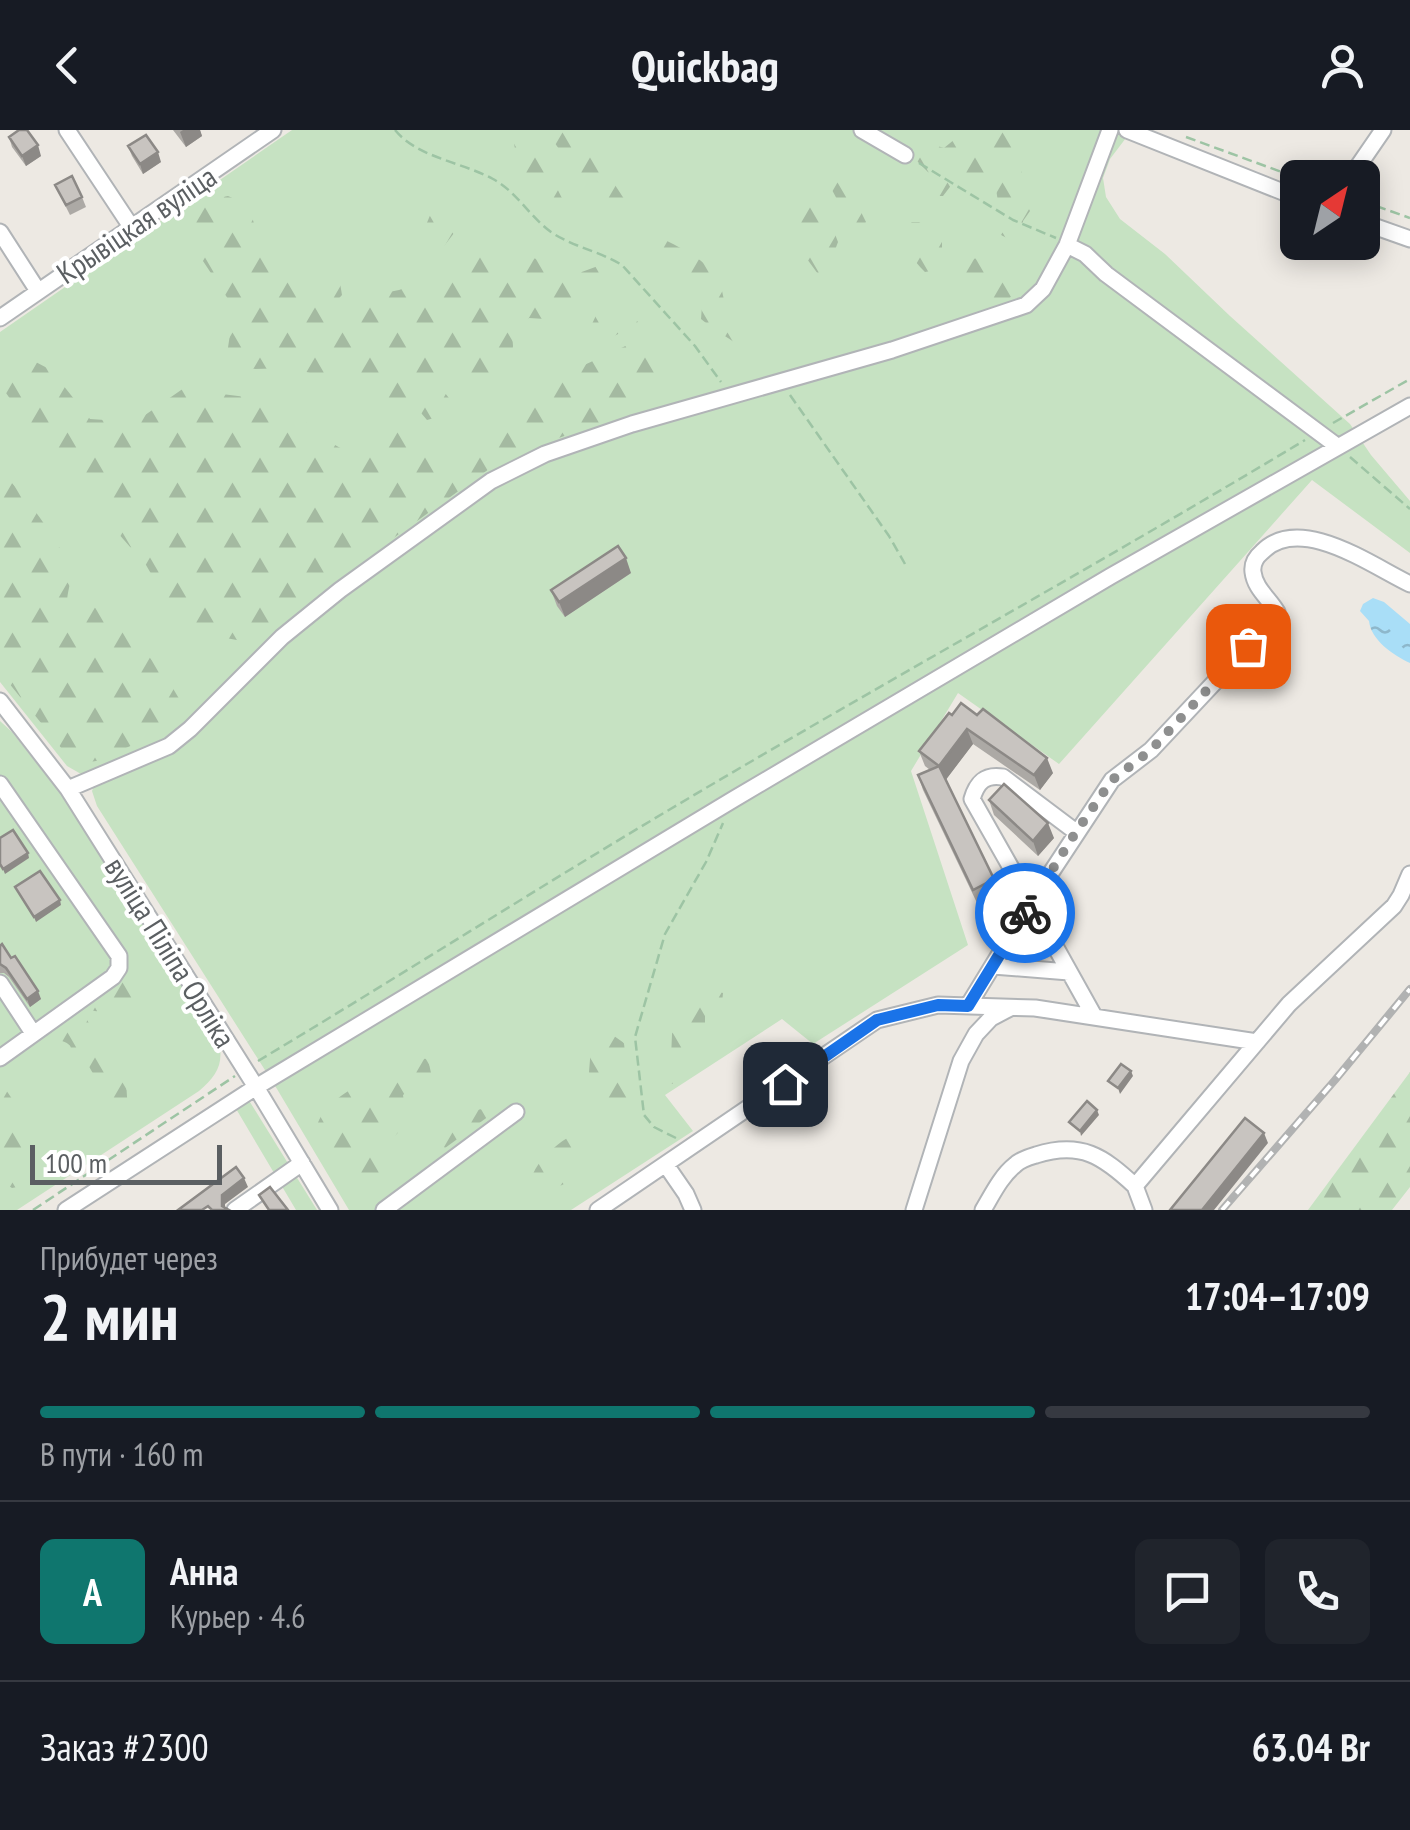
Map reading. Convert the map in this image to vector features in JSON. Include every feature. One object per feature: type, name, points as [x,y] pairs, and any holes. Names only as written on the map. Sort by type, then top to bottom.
[{"type":"street","points":[[67,130],[132,228]]},
{"type":"street","name":"Крывіцкая вуліца","points":[[0,318],[272,130]]},
{"type":"street","points":[[862,130],[905,154]]},
{"type":"street","points":[[68,788],[169,746],[282,637],[340,590],[491,481],[544,454],[632,424],[892,350],[1026,305],[1043,288],[1067,245],[1110,130]]},
{"type":"street","points":[[1127,130],[1146,133],[1280,190]]},
{"type":"street","points":[[1362,160],[1382,130]]},
{"type":"street","points":[[1380,228],[1410,239]]},
{"type":"street","points":[[0,232],[38,291]]},
{"type":"street","points":[[1067,245],[1085,254],[1106,274],[1337,446]]},
{"type":"street","points":[[66,1210],[256,1087],[734,799],[1111,576],[1410,406]]},
{"type":"street","points":[[968,1006],[1112,780],[1151,750],[1272,620],[1277,612],[1261,592],[1253,572],[1256,558],[1266,547],[1282,539],[1306,538],[1332,544],[1410,584]]},
{"type":"street","name":"вуліца Піліпа Орліка","points":[[0,701],[68,788],[256,1087],[325,1208]]},
{"type":"street","points":[[1076,832],[1003,777],[992,775],[982,779],[975,789],[972,800],[1094,1016]]},
{"type":"street","points":[[0,784],[119,956],[119,968],[112,978],[0,1058]]},
{"type":"street","points":[[1135,1186],[1289,1004],[1394,906],[1410,874]]},
{"type":"street","points":[[993,966],[1069,972]]},
{"type":"street","points":[[0,983],[33,1033]]},
{"type":"street","points":[[598,1210],[877,1020],[938,1005],[1035,1008],[1257,1042]]},
{"type":"street","points":[[914,1210],[961,1061],[976,1034],[992,1018],[1012,1007]]},
{"type":"street","points":[[384,1210],[516,1112]]},
{"type":"street","points":[[983,1210],[1015,1165],[1055,1149],[1077,1150],[1109,1162],[1135,1186],[1144,1210]]},
{"type":"street","points":[[235,1210],[302,1163]]},
{"type":"street","points":[[666,1165],[693,1210]]},
{"type":"path","points":[[395,130],[418,148],[494,179],[518,196],[549,230],[622,265],[695,346],[731,396]]},
{"type":"path","points":[[1187,138],[1280,172]]},
{"type":"path","points":[[905,154],[1013,220],[1051,234],[1067,245]]},
{"type":"path","points":[[1380,207],[1410,218]]},
{"type":"path","points":[[33,1210],[244,1069],[649,821],[1410,379]]},
{"type":"path","points":[[784,386],[890,536],[905,564]]},
{"type":"path","points":[[1337,446],[1410,509]]},
{"type":"path","points":[[693,1148],[654,1127],[644,1115],[634,1037],[665,934],[706,862],[734,799]]},
{"type":"green space","points":[[292,130],[1132,130],[1110,159],[1103,178],[1106,197],[1120,219],[1165,254],[1350,424],[1410,501],[1410,553],[1312,480],[1059,764],[958,693],[911,771],[968,945],[813,1044],[782,1019],[665,1095],[693,1131],[571,1210],[349,1210],[97,806],[92,791],[98,776],[81,774],[67,766],[0,682],[0,332]]},
{"type":"green space","points":[[548,130],[579,130],[632,211],[628,215],[584,181],[547,134]]},
{"type":"green space","points":[[961,130],[1012,130],[1022,170],[1019,190],[1030,211],[1023,221],[1023,236],[1008,238],[992,227],[989,223],[999,208],[996,189],[973,174],[956,179],[943,196],[931,196],[921,190],[930,174],[917,161],[915,148],[931,144],[944,148]]},
{"type":"green space","points":[[521,132],[531,137],[572,218],[574,233],[558,227],[536,186],[523,181],[518,169],[524,160],[515,150],[514,142]]},
{"type":"green space","points":[[830,170],[851,178],[859,187],[854,198],[866,222],[861,229],[852,227],[825,177]]},
{"type":"green space","points":[[803,188],[813,189],[833,213],[838,242],[826,274],[818,274],[788,233],[786,219],[794,212],[803,212],[805,205],[796,194]]},
{"type":"green space","points":[[228,196],[244,205],[254,223],[258,248],[270,258],[295,270],[308,284],[320,277],[340,283],[342,295],[331,307],[332,328],[344,326],[349,313],[364,297],[441,275],[468,255],[525,256],[579,273],[619,263],[623,279],[605,286],[604,298],[624,308],[638,322],[608,340],[592,339],[592,324],[599,309],[587,297],[572,300],[571,317],[529,318],[512,332],[511,365],[490,379],[467,383],[457,374],[443,373],[438,384],[452,402],[445,415],[427,420],[416,407],[359,400],[346,382],[290,368],[250,369],[227,354],[234,308],[201,258],[210,244],[208,239],[194,241],[180,233],[209,200]]},
{"type":"green space","points":[[443,204],[455,215],[458,228],[444,246],[434,243],[426,225],[434,206]]},
{"type":"green space","points":[[904,222],[919,222],[942,238],[942,256],[936,270],[925,272],[911,256],[905,243]]},
{"type":"green space","points":[[667,241],[712,272],[729,314],[766,336],[764,347],[747,352],[701,319],[703,293],[688,276],[670,271],[661,258],[664,253],[658,243]]},
{"type":"green space","points":[[992,249],[1013,256],[1022,282],[1007,300],[985,303],[959,273],[969,259],[981,258]]},
{"type":"green space","points":[[632,343],[653,350],[667,364],[662,389],[633,411],[545,443],[489,469],[327,586],[277,628],[242,641],[194,632],[168,603],[146,565],[102,515],[95,495],[72,467],[42,444],[6,393],[8,371],[30,359],[51,370],[90,419],[135,422],[184,388],[194,386],[254,398],[313,426],[328,441],[358,458],[373,453],[380,429],[396,429],[456,459],[480,444],[486,428],[505,410],[569,372]]},
{"type":"green space","points":[[0,471],[30,504],[61,550],[70,573],[70,611],[89,604],[119,622],[165,675],[184,707],[182,719],[174,727],[83,763],[62,749],[0,672]]},
{"type":"green space","points":[[0,721],[60,793],[219,1042],[220,1050],[217,1070],[199,1091],[17,1210],[0,1210]]},
{"type":"green space","points":[[125,971],[140,992],[126,1000],[116,999],[98,1011],[90,1009],[87,1004]]},
{"type":"green space","points":[[704,987],[723,993],[722,1004],[705,1008],[705,1046],[688,1071],[672,1084],[661,1084],[660,1072],[671,1059],[672,1034],[682,997]]},
{"type":"green space","points":[[79,1009],[95,1035],[91,1047],[103,1048],[121,1072],[127,1101],[142,1101],[141,1110],[131,1119],[117,1107],[104,1081],[95,1077],[87,1063],[77,1068],[71,1064],[69,1045],[62,1041],[55,1044],[48,1035],[49,1029]]},
{"type":"green space","points":[[607,1031],[624,1043],[630,1106],[617,1113],[599,1103],[589,1072],[591,1047]]},
{"type":"green space","points":[[415,1058],[428,1059],[431,1073],[403,1095],[407,1123],[376,1156],[391,1184],[380,1202],[358,1203],[319,1141],[318,1122],[338,1098],[353,1088]]},
{"type":"green space","points":[[1410,1072],[1410,1187],[1392,1210],[1308,1210]]},
{"type":"green space","points":[[0,1081],[35,1133],[35,1152],[25,1169],[24,1182],[12,1188],[10,1166],[6,1163],[0,1176]]},
{"type":"green space","points":[[245,1094],[317,1210],[296,1210],[232,1102]]},
{"type":"green space","points":[[488,1108],[489,1116],[445,1148],[436,1141],[433,1127],[442,1116]]},
{"type":"green space","points":[[589,1126],[599,1129],[602,1136],[581,1149],[572,1178],[545,1189],[531,1182],[545,1156]]},
{"type":"water","points":[[1373,598],[1384,602],[1410,624],[1410,663],[1378,641],[1360,611]]},
{"type":"building","points":[[27,130],[38,145],[22,156],[9,137]]},
{"type":"building","points":[[146,135],[158,152],[140,164],[128,146]]},
{"type":"building","points":[[72,176],[82,197],[66,205],[55,185]]},
{"type":"building","points":[[618,546],[626,558],[559,602],[551,590]]},
{"type":"building","points":[[961,703],[977,715],[983,709],[1047,758],[1034,775],[967,729],[939,766],[919,751]]},
{"type":"building","points":[[939,766],[994,879],[973,890],[918,775]]},
{"type":"building","points":[[1004,784],[1048,823],[1033,841],[989,800]]},
{"type":"building","points":[[13,830],[28,853],[3,869],[0,838]]},
{"type":"building","points":[[40,871],[60,900],[34,917],[15,887]]},
{"type":"building","points":[[2,944],[11,958],[15,956],[38,991],[27,999],[0,964]]},
{"type":"building","points":[[1121,1064],[1131,1071],[1118,1088],[1108,1081]]},
{"type":"building","points":[[1087,1101],[1097,1110],[1080,1131],[1069,1122]]},
{"type":"building","points":[[1245,1118],[1264,1133],[1202,1210],[1170,1210]]},
{"type":"building","points":[[236,1167],[244,1178],[222,1195],[222,1206],[229,1210],[212,1210],[208,1206],[202,1210],[178,1210]]},
{"type":"building","points":[[270,1187],[288,1210],[269,1210],[259,1195]]},
{"type":"railway","points":[[1222,1210],[1410,989]]},
{"type":"way so far","points":[[1025,913],[1112,780],[1151,750],[1248,646]]},
{"type":"route","points":[[785,1084],[877,1020],[938,1005],[968,1006],[1025,913]]}]
